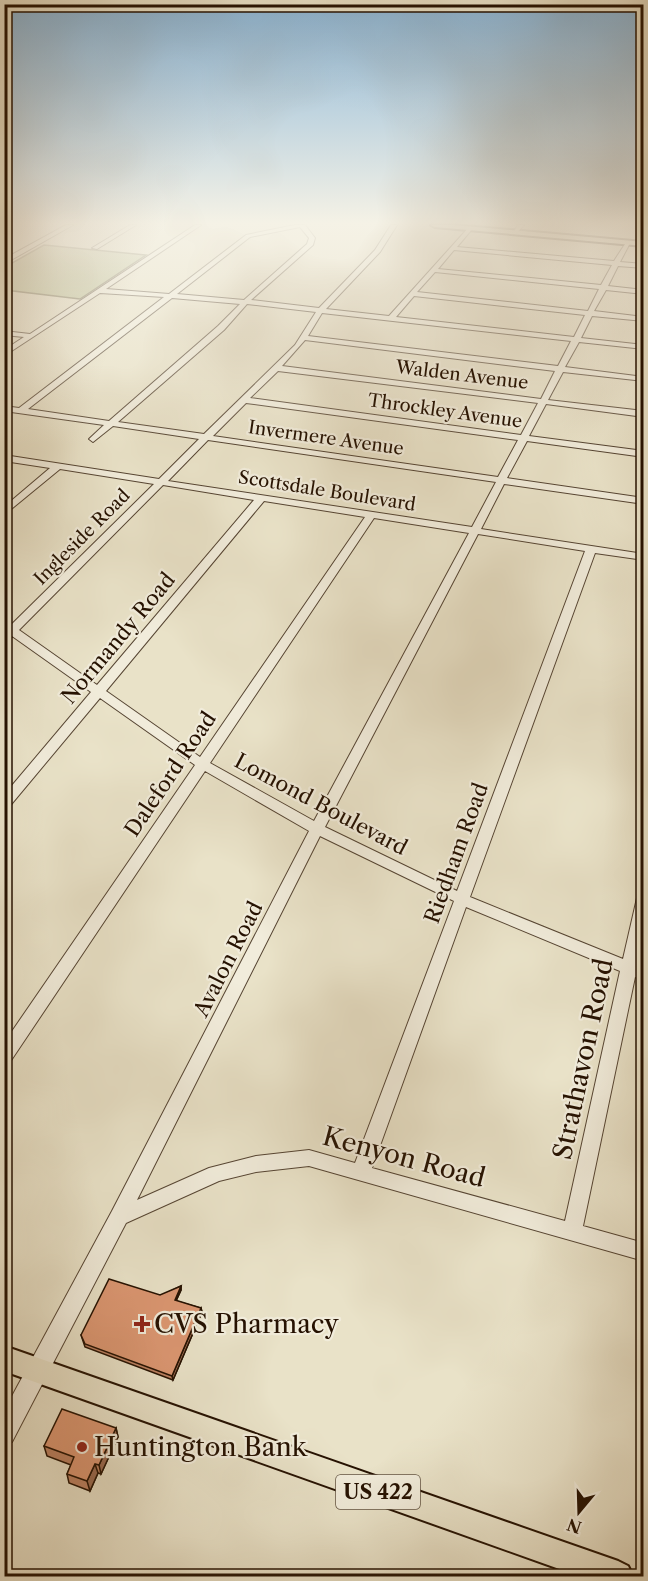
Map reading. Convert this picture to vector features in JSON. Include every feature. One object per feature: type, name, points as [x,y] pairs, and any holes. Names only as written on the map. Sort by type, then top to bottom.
[{"type":"main road","name":"US 422","points":[[4,1358],[618,1576]]},
{"type":"street","points":[[4,354],[87,299]]},
{"type":"street","points":[[20,411],[166,299]]},
{"type":"street","points":[[201,299],[644,347]]},
{"type":"street","points":[[93,439],[250,299]]},
{"type":"street","name":"Ingleside Road","points":[[7,631],[276,368],[305,338],[320,311],[332,299]]},
{"type":"street","points":[[391,318],[408,299]]},
{"type":"street","points":[[457,299],[644,319]]},
{"type":"street","name":"Avalon Road","points":[[4,1434],[119,1217],[317,829],[597,299]]},
{"type":"street","points":[[4,333],[31,336]]},
{"type":"street","points":[[305,338],[644,379]]},
{"type":"street","name":"Walden Avenue","points":[[276,368],[644,414]]},
{"type":"street","name":"Throckley Avenue","points":[[243,400],[644,454]]},
{"type":"street","name":"Invermere Avenue","points":[[4,408],[644,501]]},
{"type":"street","name":"Scottsdale Boulevard","points":[[4,458],[644,557]]},
{"type":"street","points":[[4,512],[58,466]]},
{"type":"street","name":"Normandy Road","points":[[4,804],[261,498]]},
{"type":"street","name":"Daleford Road","points":[[4,1057],[371,514]]},
{"type":"street","name":"Riedham Road","points":[[361,1172],[591,549]]},
{"type":"street","name":"Lomond Boulevard","points":[[7,631],[99,691],[202,764],[317,829],[462,899],[636,971]]},
{"type":"street","name":"Strathavon Road","points":[[572,1231],[636,971],[644,898]]},
{"type":"street","name":"Kenyon Road","points":[[119,1217],[216,1174],[256,1164],[309,1158],[644,1252]]},
{"type":"building","name":"CVS Pharmacy","points":[[109,1279],[160,1295],[181,1286],[175,1300],[201,1308],[172,1376],[85,1344],[81,1335]]},
{"type":"building","name":"Huntington Bank","points":[[62,1409],[116,1428],[99,1465],[95,1464],[87,1481],[67,1474],[74,1457],[44,1446]]},
{"type":"place","name":"CVS Pharmacy","points":[[142,1324]]},
{"type":"place","name":"Huntington Bank","points":[[82,1447]]}]
